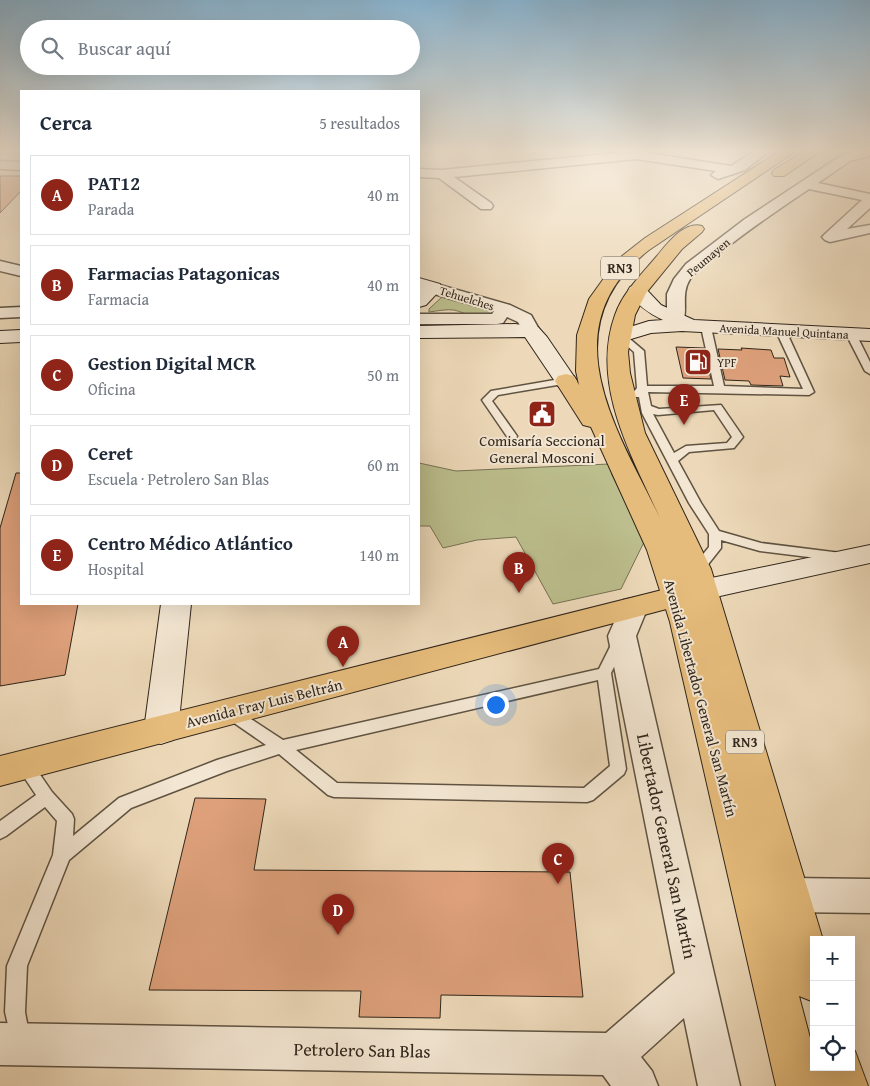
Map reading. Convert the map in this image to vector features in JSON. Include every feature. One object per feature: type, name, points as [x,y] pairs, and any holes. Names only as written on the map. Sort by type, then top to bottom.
[{"type":"main road","name":"Avenida Libertador General San Martín","points":[[692,585],[661,550],[618,463],[592,401],[585,358],[590,321],[600,293],[623,264],[647,245],[715,200]]},
{"type":"main road","name":"Avenida Libertador General San Martín","points":[[740,200],[700,226],[676,245],[637,291],[625,315],[621,336],[619,373],[638,401],[634,433],[692,585],[810,968]]},
{"type":"main road","points":[[566,381],[618,463]]},
{"type":"main road","name":"Avenida Libertador General San Martín","points":[[692,585],[685,622],[799,1086]]},
{"type":"main road","name":"Avenida Fray Luis Beltrán","points":[[12,768],[229,712],[628,622],[692,585]]},
{"type":"main road","points":[[840,1071],[845,1086]]},
{"type":"street","points":[[477,200],[486,206]]},
{"type":"street","name":"Peumayen","points":[[676,319],[675,294],[682,279],[692,267],[750,222],[783,200]]},
{"type":"street","points":[[869,200],[830,237],[870,229]]},
{"type":"street","points":[[0,266],[20,271]]},
{"type":"street","points":[[420,299],[426,285]]},
{"type":"street","name":"Tehuelches","points":[[426,285],[500,314],[525,319],[531,331]]},
{"type":"street","name":"Avenida Manuel Quintana","points":[[637,291],[654,309],[676,319],[702,327]]},
{"type":"street","points":[[0,312],[20,312]]},
{"type":"street","points":[[420,319],[500,314]]},
{"type":"street","name":"Avenida Manuel Quintana","points":[[621,336],[649,327],[702,327],[860,334]]},
{"type":"street","points":[[420,332],[531,331],[540,340],[566,381]]},
{"type":"street","points":[[0,337],[20,335]]},
{"type":"street","points":[[692,585],[862,556]]},
{"type":"street","points":[[161,730],[176,605]]},
{"type":"street","name":"Libertador General San Martín","points":[[628,622],[696,982],[718,1086]]},
{"type":"street","points":[[788,895],[870,896]]},
{"type":"street","name":"Petrolero San Blas","points":[[11,1044],[625,1070],[696,982]]},
{"type":"lane","points":[[702,327],[720,389]]},
{"type":"lane","points":[[638,401],[720,389],[809,392],[781,331]]},
{"type":"lane","points":[[860,334],[870,371]]},
{"type":"lane","points":[[512,436],[487,400],[495,393],[566,381]]},
{"type":"lane","points":[[638,401],[695,503],[715,534],[715,548],[692,585]]},
{"type":"lane","points":[[638,401],[658,412],[717,408],[738,436],[730,446],[686,449],[672,460]]},
{"type":"lane","points":[[715,534],[760,547],[862,556]]},
{"type":"lane","points":[[229,712],[281,747],[334,790],[587,795],[618,769],[604,672],[628,622]]},
{"type":"lane","points":[[62,855],[125,803],[223,765],[281,747],[604,672]]},
{"type":"lane","points":[[11,1044],[15,1012],[17,966],[62,855],[66,819],[46,798],[12,768]]},
{"type":"lane","points":[[0,831],[46,798]]},
{"type":"green space","points":[[444,295],[487,308],[493,313],[477,317],[454,310],[429,312],[429,309]]},
{"type":"green space","points":[[420,463],[456,471],[609,464],[612,475],[645,540],[621,589],[553,604],[516,537],[477,540],[443,548],[430,526],[420,526]]},
{"type":"building","points":[[0,200],[13,200],[0,213]]},
{"type":"building","points":[[676,347],[704,348],[711,379],[683,378]]},
{"type":"building","points":[[741,348],[771,350],[774,358],[784,358],[790,377],[780,376],[783,386],[751,385],[749,381],[725,380],[718,349],[742,350]]},
{"type":"building","points":[[16,473],[20,473],[20,605],[78,605],[65,675],[0,686],[0,528]]},
{"type":"building","points":[[195,798],[266,799],[254,870],[570,872],[583,997],[441,995],[440,1018],[359,1017],[361,991],[149,990]]},
{"type":"place","name":"YPF","points":[[698,362]]},
{"type":"place","name":"Comisaría Seccional General Mosconi","points":[[542,414]]},
{"type":"place","name":"Centro Médico Atlántico","points":[[684,425]]},
{"type":"place","name":"Farmacias Patagonicas","points":[[519,593]]},
{"type":"place","name":"PAT12","points":[[343,667]]},
{"type":"place","name":"Gestion Digital MCR","points":[[558,884]]},
{"type":"place","name":"Ceret","points":[[338,935]]}]
